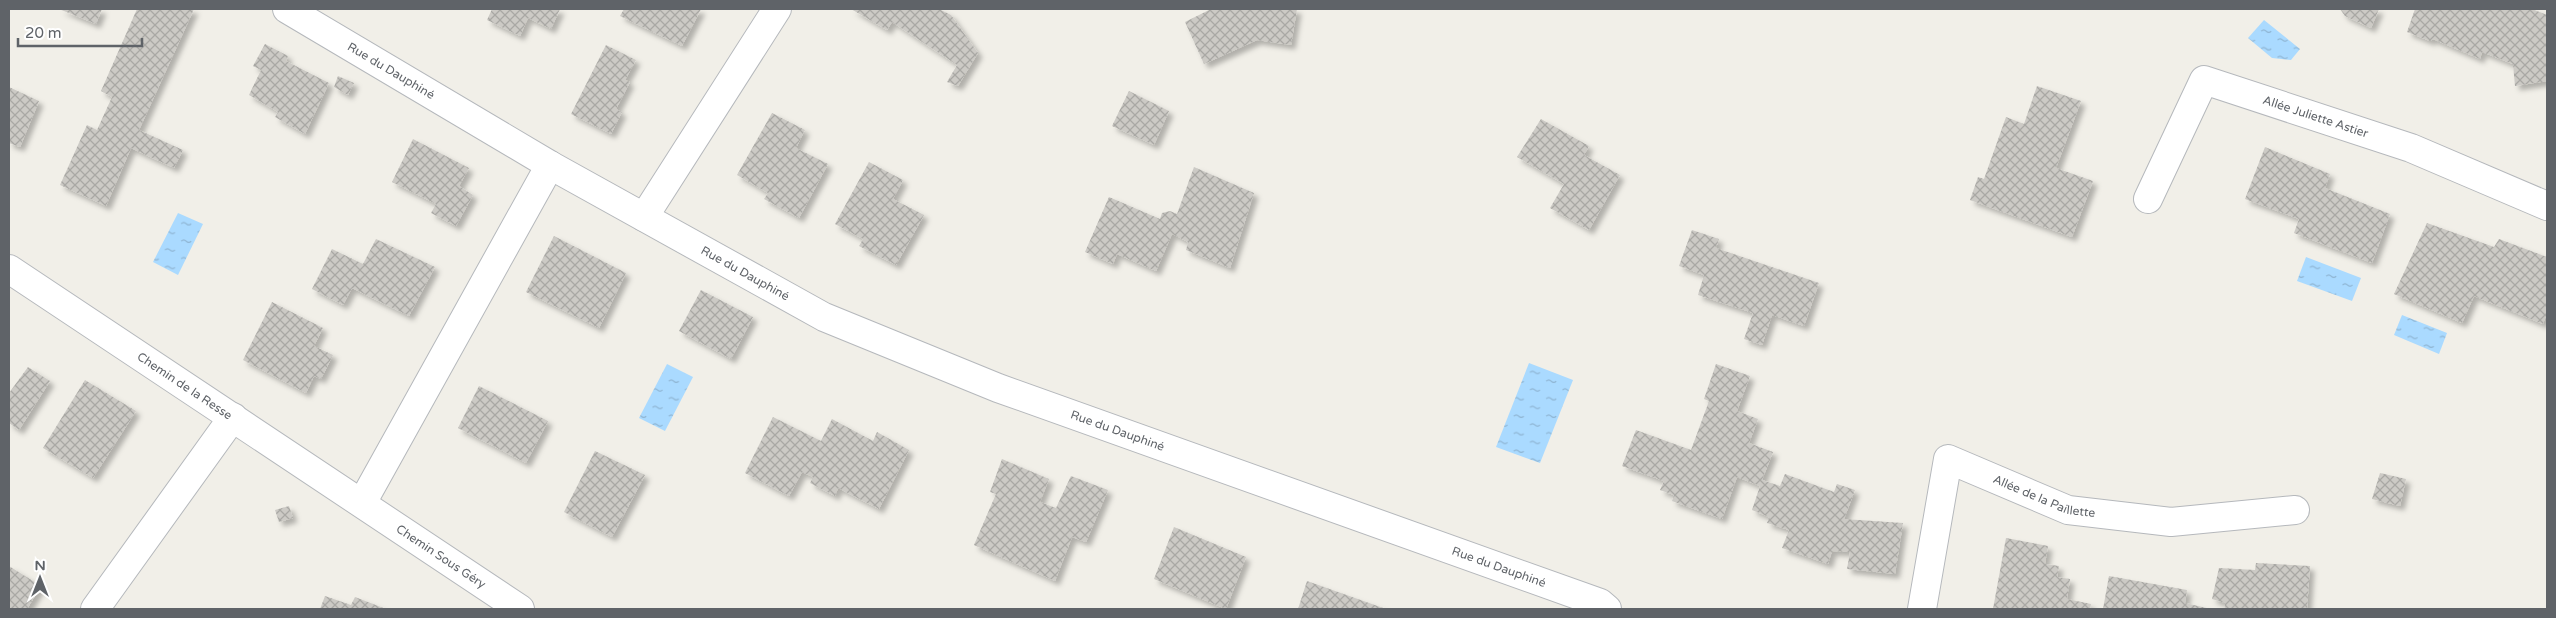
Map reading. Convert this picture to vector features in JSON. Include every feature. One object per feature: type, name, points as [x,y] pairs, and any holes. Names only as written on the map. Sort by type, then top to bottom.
[{"type":"street","points":[[644,217],[777,9]]},
{"type":"street","name":"Rue du Dauphiné","points":[[305,13],[550,165],[824,317],[970,376],[1600,603],[1607,609]]},
{"type":"street","name":"Allée Juliette Astier","points":[[2148,200],[2204,80],[2411,148],[2547,206]]},
{"type":"street","points":[[362,503],[550,165]]},
{"type":"street","name":"Chemin de la Resse","points":[[9,269],[362,503]]},
{"type":"street","points":[[95,609],[233,417]]},
{"type":"street","name":"Allée de la Paillette","points":[[1922,609],[1948,459],[2068,510],[2171,522],[2295,510]]},
{"type":"street","name":"Chemin Sous Géry","points":[[362,503],[520,609]]},
{"type":"water","points":[[2264,20],[2300,49],[2291,60],[2272,58],[2248,38]]},
{"type":"water","points":[[178,213],[203,224],[178,275],[153,262]]},
{"type":"water","points":[[2306,257],[2361,278],[2352,301],[2297,281]]},
{"type":"water","points":[[2402,315],[2447,333],[2439,354],[2394,335]]},
{"type":"water","points":[[1529,363],[1573,380],[1540,463],[1496,447]]},
{"type":"water","points":[[667,364],[693,377],[665,431],[639,418]]},
{"type":"building","points":[[59,9],[102,9],[96,24]]},
{"type":"building","points":[[137,9],[194,9],[139,130],[183,150],[174,168],[131,148],[106,206],[60,185],[87,125],[97,130],[112,97],[101,91]]},
{"type":"building","points":[[492,9],[560,9],[551,29],[528,18],[520,36],[487,20]]},
{"type":"building","points":[[624,9],[701,9],[682,46],[620,16]]},
{"type":"building","points":[[851,9],[939,9],[951,15],[978,53],[958,86],[947,82],[957,65],[892,22],[887,30]]},
{"type":"building","points":[[1211,9],[1297,9],[1291,45],[1257,40],[1204,64],[1185,22]]},
{"type":"building","points":[[2340,9],[2379,9],[2371,28],[2345,16]]},
{"type":"building","points":[[2415,9],[2532,9],[2547,15],[2547,81],[2515,86],[2513,64],[2482,52],[2480,59],[2433,39],[2430,41],[2407,32]]},
{"type":"building","points":[[265,44],[288,56],[286,61],[329,83],[305,134],[275,117],[278,112],[249,95],[261,70],[253,66]]},
{"type":"building","points":[[606,45],[636,60],[625,80],[630,82],[616,109],[622,112],[611,134],[571,114]]},
{"type":"building","points":[[338,76],[354,83],[348,95],[334,87]]},
{"type":"building","points":[[2037,86],[2081,101],[2056,168],[2093,181],[2072,237],[1970,200],[1978,177],[1984,179],[2006,117],[2024,124]]},
{"type":"building","points":[[9,87],[39,101],[20,147],[9,143]]},
{"type":"building","points":[[1129,91],[1169,111],[1154,145],[1112,126]]},
{"type":"building","points":[[772,113],[805,130],[796,148],[828,164],[799,218],[764,199],[768,193],[737,175]]},
{"type":"building","points":[[1541,119],[1589,146],[1584,155],[1620,175],[1589,230],[1550,208],[1564,184],[1517,157]]},
{"type":"building","points":[[413,139],[469,168],[459,186],[473,195],[456,226],[431,213],[436,204],[392,182]]},
{"type":"building","points":[[2265,147],[2330,174],[2325,188],[2390,214],[2372,263],[2294,233],[2299,219],[2245,199]]},
{"type":"building","points":[[869,162],[903,180],[893,199],[924,215],[896,265],[859,246],[863,239],[835,224]]},
{"type":"building","points":[[1194,167],[1254,193],[1230,268],[1186,250],[1188,242],[1172,234],[1156,271],[1117,254],[1113,264],[1085,252],[1109,197],[1160,219],[1162,213],[1170,211],[1177,214]]},
{"type":"building","points":[[2427,223],[2494,247],[2499,239],[2547,257],[2547,313],[2543,324],[2474,296],[2462,323],[2394,294]]},
{"type":"building","points":[[1692,230],[1719,239],[1716,248],[1819,283],[1804,326],[1772,315],[1762,345],[1744,339],[1753,313],[1698,295],[1704,275],[1679,266]]},
{"type":"building","points":[[554,236],[626,273],[599,328],[526,292]]},
{"type":"building","points":[[376,239],[435,267],[409,316],[352,288],[343,305],[312,289],[332,249],[363,264]]},
{"type":"building","points":[[701,290],[753,317],[731,359],[679,331]]},
{"type":"building","points":[[272,302],[323,328],[314,346],[333,355],[321,379],[314,376],[306,393],[243,360]]},
{"type":"building","points":[[1716,364],[1750,376],[1737,411],[1758,419],[1749,443],[1773,452],[1762,480],[1780,486],[1785,474],[1834,492],[1837,484],[1855,490],[1844,519],[1903,523],[1895,574],[1847,569],[1850,552],[1832,551],[1828,564],[1782,548],[1789,530],[1767,523],[1769,517],[1752,510],[1760,486],[1737,477],[1722,519],[1672,501],[1674,495],[1660,490],[1664,481],[1622,466],[1636,430],[1691,450],[1709,401],[1704,399]]},
{"type":"building","points":[[28,367],[50,381],[19,430],[9,423],[9,393]]},
{"type":"building","points":[[85,380],[136,411],[93,478],[43,448]]},
{"type":"building","points":[[479,386],[548,421],[526,463],[458,428]]},
{"type":"building","points":[[773,417],[821,441],[832,419],[873,441],[877,432],[909,450],[879,509],[838,488],[835,496],[810,483],[813,477],[802,472],[789,496],[745,473]]},
{"type":"building","points":[[595,451],[645,475],[612,537],[564,512]]},
{"type":"building","points":[[1002,459],[1049,479],[1040,502],[1056,508],[1071,476],[1108,490],[1086,542],[1072,537],[1055,581],[974,545],[996,494],[990,492]]},
{"type":"building","points":[[2380,473],[2406,479],[2400,506],[2372,499]]},
{"type":"building","points":[[289,506],[293,518],[279,522],[275,510]]},
{"type":"building","points":[[1174,527],[1246,557],[1226,609],[1154,579]]},
{"type":"building","points":[[2006,538],[2048,546],[2045,564],[2059,566],[2057,577],[2070,579],[2067,599],[2091,604],[2090,609],[1993,609]]},
{"type":"building","points":[[2256,563],[2310,566],[2307,609],[2225,609],[2225,603],[2212,599],[2219,568],[2255,570]]},
{"type":"building","points":[[9,566],[41,586],[27,609],[9,609]]},
{"type":"building","points":[[2109,576],[2187,590],[2185,603],[2211,609],[2103,609]]},
{"type":"building","points":[[1307,581],[1386,609],[1298,609]]},
{"type":"building","points":[[325,596],[351,605],[355,597],[386,609],[320,609]]}]
